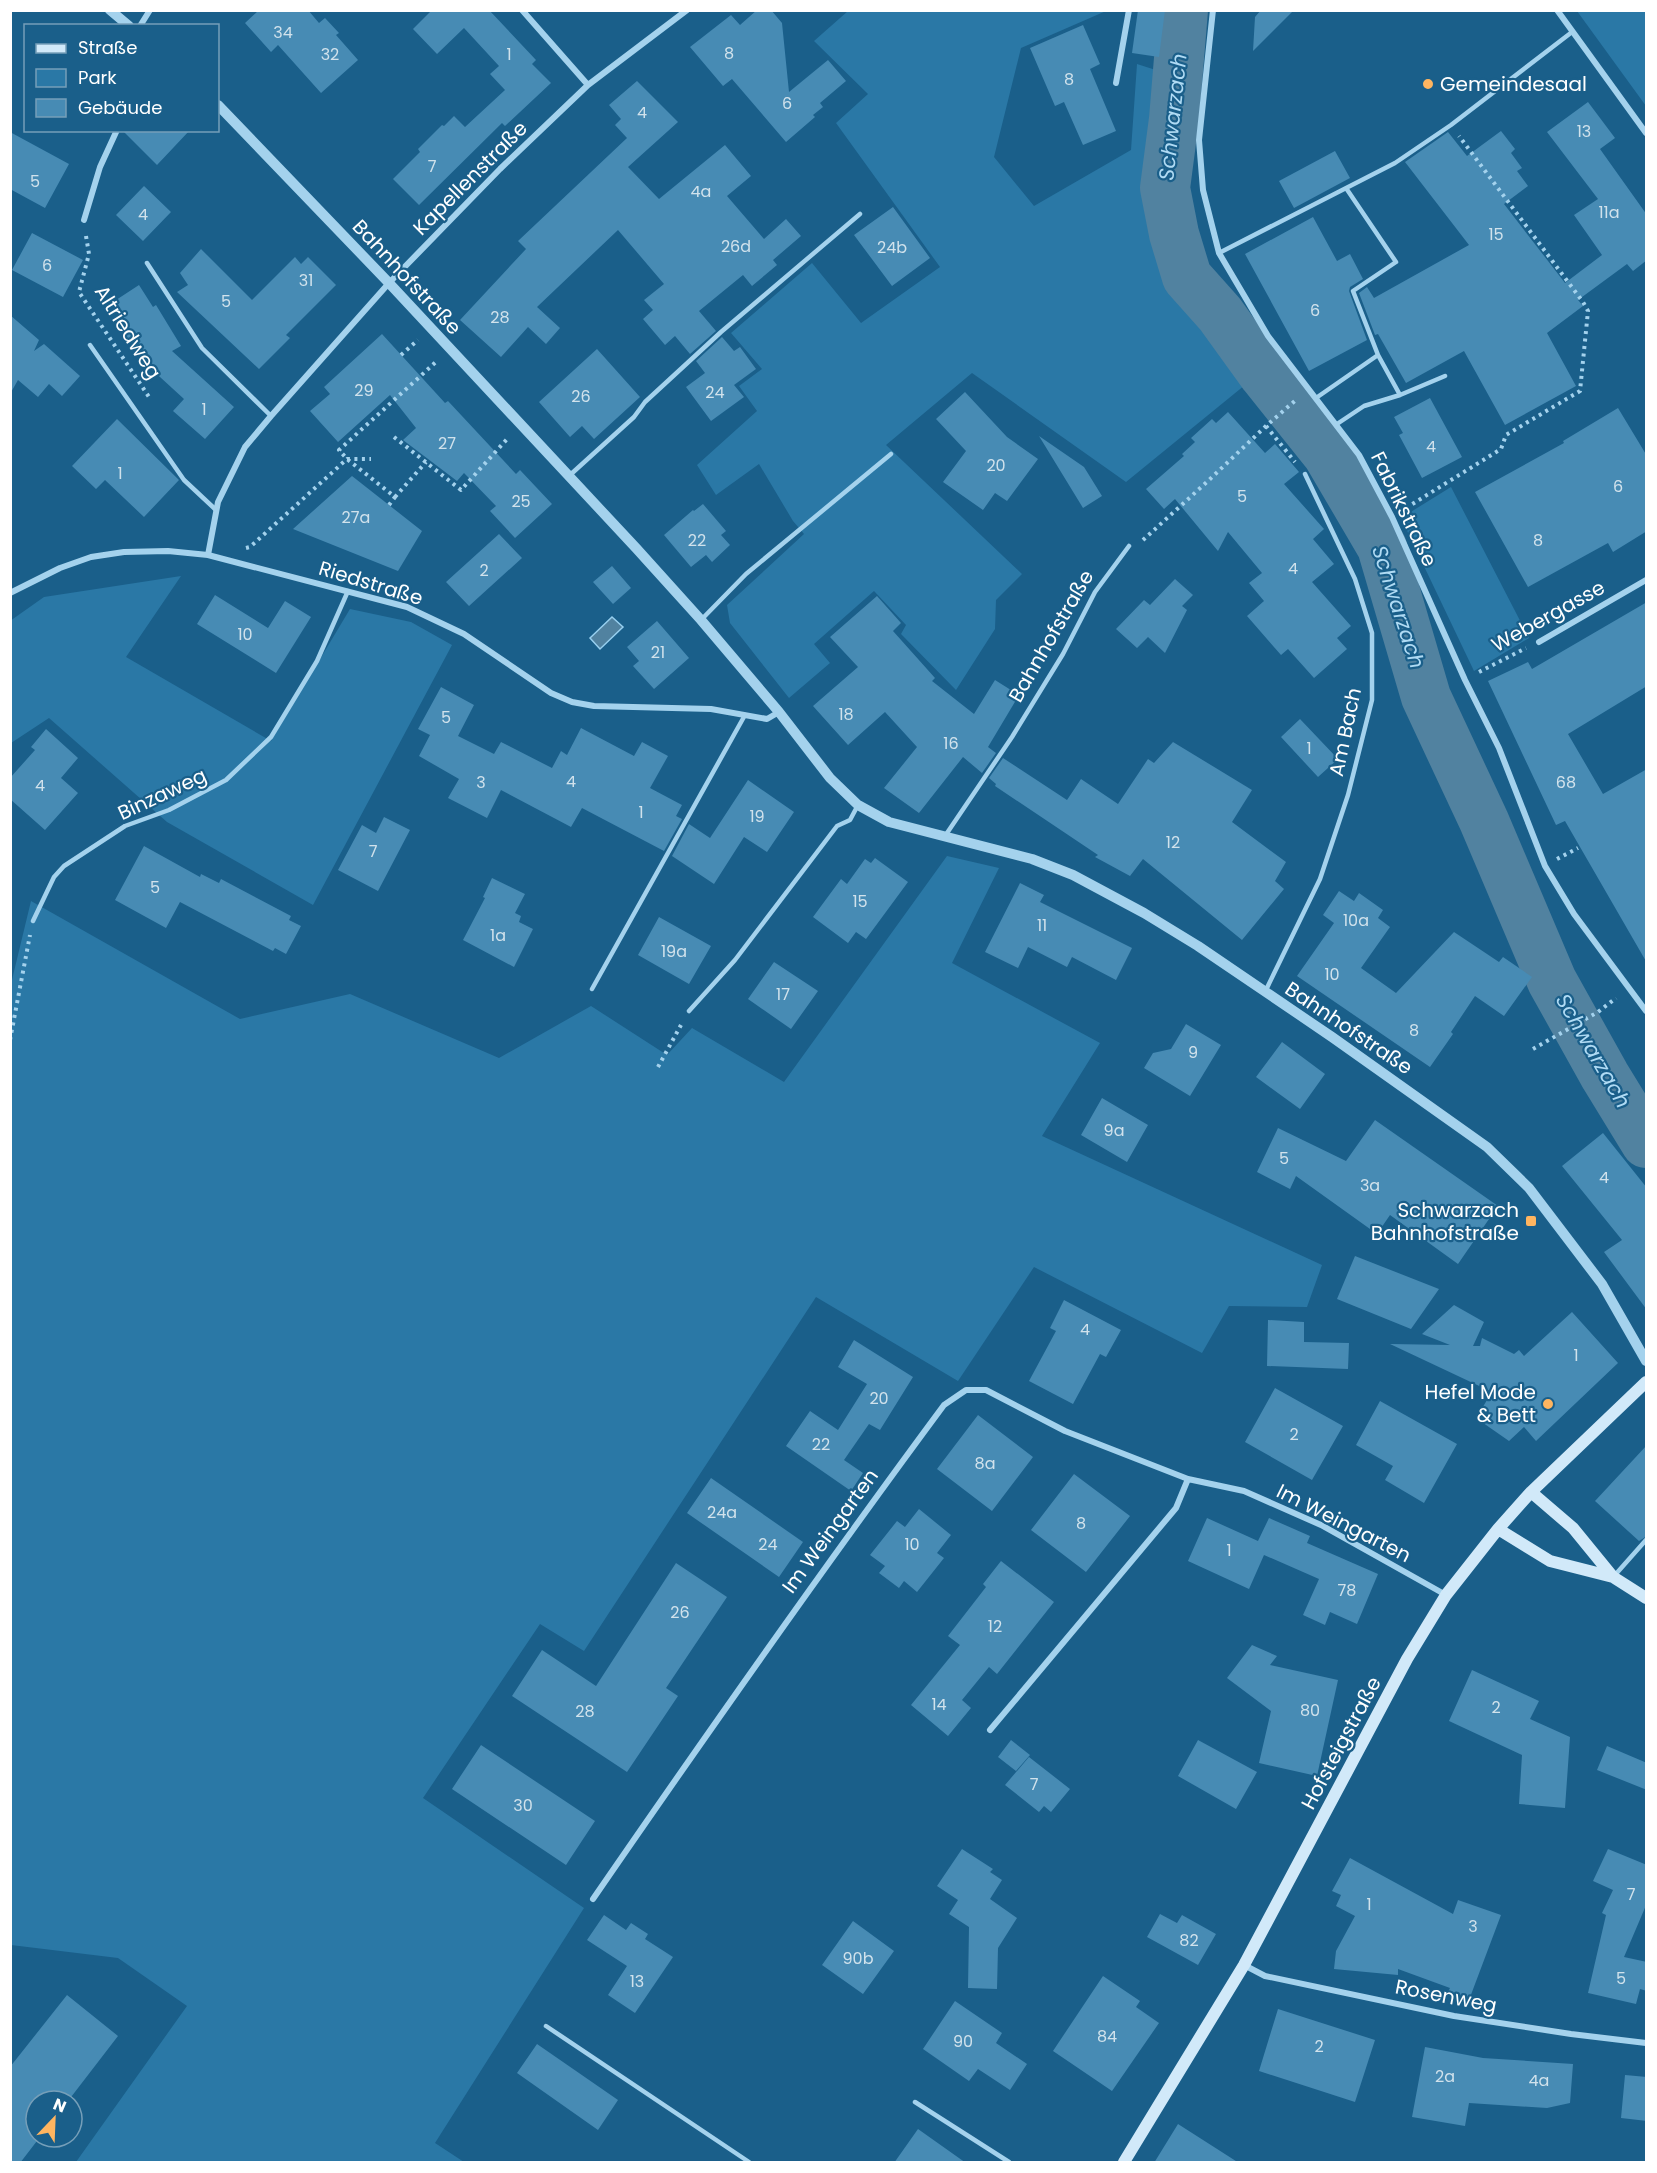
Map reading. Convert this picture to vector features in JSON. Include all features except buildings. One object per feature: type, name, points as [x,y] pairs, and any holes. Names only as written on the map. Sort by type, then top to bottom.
[{"type":"main road","name":"Hofsteigstraße","points":[[1124,2163],[1244,1965],[1407,1659],[1446,1595],[1498,1529],[1531,1492],[1647,1382]]},
{"type":"main road","points":[[1531,1492],[1573,1528],[1613,1577]]},
{"type":"main road","points":[[1498,1529],[1550,1561],[1613,1577],[1647,1598]]},
{"type":"street","points":[[110,10],[127,24]]},
{"type":"street","points":[[141,24],[150,10]]},
{"type":"street","points":[[522,10],[588,85]]},
{"type":"street","name":"Kapellenstraße","points":[[208,555],[218,502],[245,447],[271,416],[389,283],[500,169],[588,85],[687,10]]},
{"type":"street","points":[[1116,83],[1129,10]]},
{"type":"street","name":"Fabrikstraße","points":[[1213,10],[1199,140],[1203,190],[1219,253],[1268,336],[1359,455],[1392,517],[1465,680],[1499,748],[1545,866],[1574,914],[1628,989],[1647,1011]]},
{"type":"street","points":[[1557,10],[1647,133]]},
{"type":"street","name":"Bahnhofstraße","points":[[219,106],[389,283],[701,620],[779,712],[830,778],[858,806],[889,822],[1032,859],[1073,875],[1180,935],[1332,1037],[1487,1148],[1529,1188],[1602,1284],[1647,1361]]},
{"type":"street","points":[[84,220],[100,167],[116,132]]},
{"type":"street","name":"Riedstraße","points":[[10,593],[60,568],[91,557],[124,552],[168,551],[208,555],[407,607],[464,634],[551,693],[572,702],[594,706],[711,709],[767,719],[779,712]]},
{"type":"street","name":"Webergasse","points":[[1539,642],[1647,580]]},
{"type":"street","name":"Im Weingarten","points":[[593,1899],[749,1672],[944,1405],[966,1390],[986,1390],[1065,1431],[1188,1479],[1244,1491],[1321,1525],[1446,1595]]},
{"type":"street","points":[[990,1730],[1176,1508],[1188,1479]]},
{"type":"street","name":"Rosenweg","points":[[1244,1965],[1265,1976],[1454,2016],[1647,2043]]},
{"type":"lane","points":[[1219,253],[1395,163],[1451,125],[1572,32]]},
{"type":"lane","points":[[1346,188],[1396,262],[1353,291],[1378,355],[1400,395]]},
{"type":"lane","points":[[569,477],[634,417],[645,402],[713,340],[860,214]]},
{"type":"lane","points":[[147,263],[201,348],[271,416]]},
{"type":"lane","name":"Altriedweg","points":[[90,345],[184,480],[216,510]]},
{"type":"lane","points":[[1316,398],[1378,355]]},
{"type":"lane","points":[[1336,424],[1364,406],[1400,395],[1444,376]]},
{"type":"lane","points":[[701,620],[746,574],[891,454]]},
{"type":"lane","name":"Am Bach","points":[[1264,992],[1320,879],[1348,795],[1372,700],[1372,633],[1355,579],[1305,474]]},
{"type":"lane","name":"Bahnhofstraße","points":[[945,836],[1018,728],[1062,654],[1095,592],[1129,546]]},
{"type":"lane","name":"Binzaweg","points":[[33,921],[54,877],[64,866],[124,826],[169,810],[226,780],[271,737],[317,661],[348,591]]},
{"type":"lane","points":[[592,989],[745,715]]},
{"type":"lane","points":[[689,1011],[735,960],[837,826],[850,820],[858,806]]},
{"type":"lane","points":[[1613,1577],[1647,1540]]},
{"type":"lane","points":[[546,2026],[749,2163]]},
{"type":"lane","points":[[915,2102],[1009,2163]]},
{"type":"path","points":[[1392,517],[1501,449],[1506,435],[1580,391],[1588,311],[1451,125]]},
{"type":"path","name":"Altriedweg","points":[[84,220],[89,254],[79,292],[151,400]]},
{"type":"path","points":[[395,497],[339,450],[438,360]]},
{"type":"path","points":[[1129,546],[1140,542],[1302,395]]},
{"type":"path","points":[[1266,426],[1305,474]]},
{"type":"path","points":[[394,437],[461,490],[509,438]]},
{"type":"path","points":[[250,547],[348,459],[371,459]]},
{"type":"path","points":[[389,505],[426,462]]},
{"type":"path","name":"Webergasse","points":[[1465,680],[1539,642]]},
{"type":"path","points":[[10,1040],[33,921]]},
{"type":"path","points":[[1533,1049],[1598,1012],[1628,989]]},
{"type":"path","points":[[658,1067],[689,1011]]},
{"type":"green space","points":[[848,11],[1106,11],[1021,48],[994,157],[1034,206],[1131,150],[1137,64],[1162,72],[1146,170],[1146,191],[1169,280],[1245,385],[1126,482],[972,373],[886,445],[1022,574],[996,600],[995,629],[956,690],[901,634],[906,625],[874,591],[814,644],[830,663],[789,698],[730,623],[727,605],[804,534],[793,521],[759,464],[716,495],[697,465],[757,411],[739,386],[762,369],[731,333],[812,263],[861,323],[940,267],[836,123],[868,94],[814,41]]},
{"type":"green space","points":[[1577,11],[1646,11],[1646,106]]},
{"type":"green space","points":[[1451,487],[1529,638],[1474,671],[1401,518]]},
{"type":"green space","points":[[181,576],[126,657],[271,741],[350,609],[411,622],[452,645],[313,905],[167,822],[49,718],[11,743],[10,621],[44,597]]},
{"type":"green space","points":[[947,856],[999,868],[952,963],[1100,1043],[1042,1136],[1322,1265],[1307,1307],[1229,1306],[1202,1353],[1034,1267],[958,1381],[816,1297],[584,1651],[540,1624],[423,1798],[584,1908],[435,2143],[464,2162],[76,2162],[187,2006],[118,1958],[11,1945],[10,988],[31,901],[240,1019],[350,994],[499,1058],[591,1006],[667,1055],[692,1028],[784,1082]]},
{"type":"shaded area","points":[[612,617],[623,627],[600,649],[590,638]]},
{"type":"waterway","name":"Schwarzach","points":[[1183,10],[1174,119],[1165,188],[1174,234],[1187,277],[1220,314],[1264,375],[1328,455],[1382,547],[1426,697],[1484,821],[1552,981],[1605,1076],[1646,1143]]},
{"type":"place","name":"Gemeindesaal","points":[[1428,84]]},
{"type":"place","name":"Schwarzach Bahnhofstraße","points":[[1531,1221]]},
{"type":"place","name":"Hefel Mode & Bett","points":[[1548,1404]]}]
